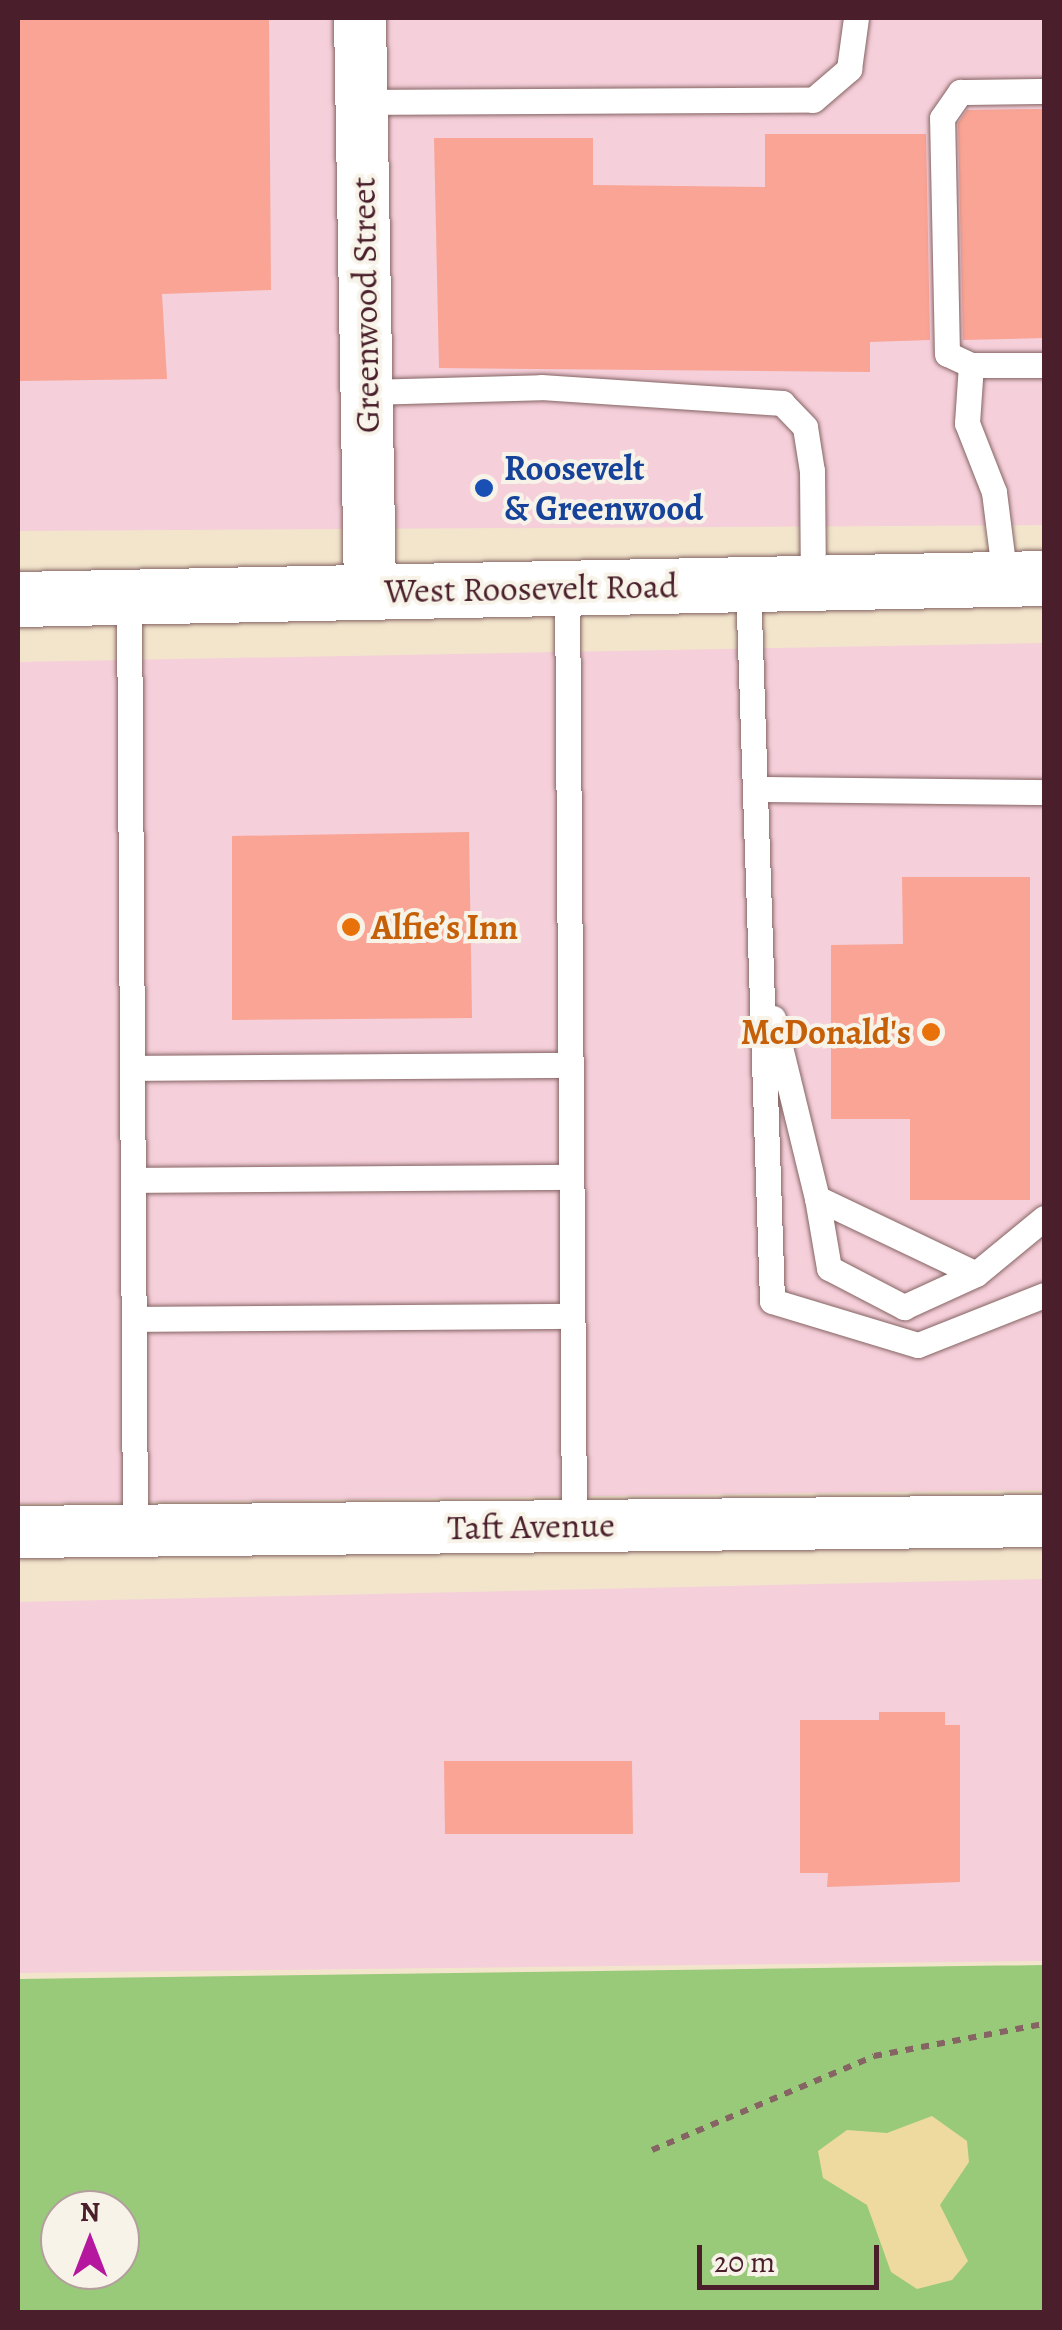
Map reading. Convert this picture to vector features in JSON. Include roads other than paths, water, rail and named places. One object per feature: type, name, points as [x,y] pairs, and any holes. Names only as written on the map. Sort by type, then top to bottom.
[{"type":"main road","name":"West Roosevelt Road","points":[[18,600],[1024,578]]},
{"type":"street","name":"Greenwood Street","points":[[360,18],[370,592]]},
{"type":"street","name":"Taft Avenue","points":[[18,1532],[1044,1521]]},
{"type":"lane","points":[[362,102],[813,100],[849,69],[856,18]]},
{"type":"lane","points":[[1044,91],[960,92],[942,118],[947,354],[971,365],[1044,365]]},
{"type":"lane","points":[[971,365],[967,423],[1024,578]]},
{"type":"lane","points":[[366,392],[540,386],[782,403],[805,427],[812,471],[813,583]]},
{"type":"lane","points":[[748,584],[772,1301],[918,1344],[1044,1296]]},
{"type":"lane","points":[[567,588],[574,1525]]},
{"type":"lane","points":[[129,597],[135,1530]]},
{"type":"lane","points":[[755,789],[1044,792]]},
{"type":"lane","points":[[760,964],[817,1198],[829,1268],[904,1307],[976,1274],[1044,1218]]},
{"type":"lane","points":[[132,1068],[571,1065]]},
{"type":"lane","points":[[133,1180],[571,1177]]},
{"type":"lane","points":[[817,1198],[976,1274]]},
{"type":"lane","points":[[134,1319],[572,1316]]},
{"type":"place","name":"Roosevelt & Greenwood","points":[[484,488]]},
{"type":"place","name":"Alfie’s Inn","points":[[351,927]]},
{"type":"place","name":"McDonald's","points":[[931,1032]]}]
